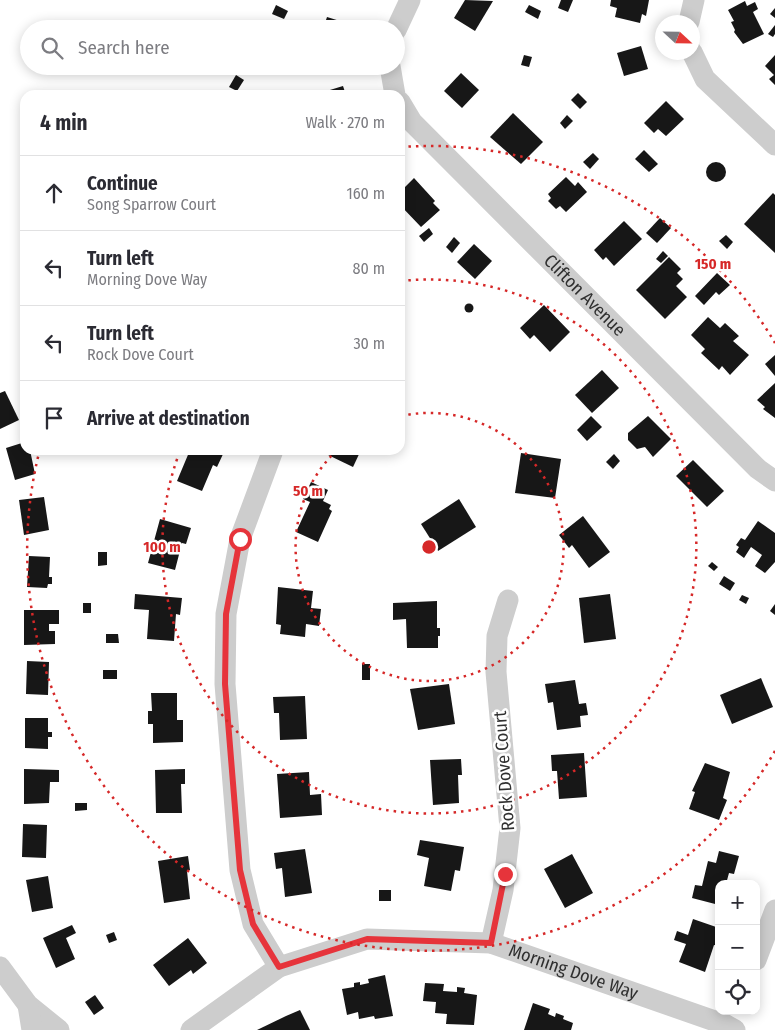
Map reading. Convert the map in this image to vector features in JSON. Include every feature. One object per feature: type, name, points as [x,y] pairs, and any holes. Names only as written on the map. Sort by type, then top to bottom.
[{"type":"street","points":[[401,20],[410,0]]},
{"type":"street","points":[[691,15],[694,0]]},
{"type":"street","points":[[696,60],[705,79],[775,145]]},
{"type":"street","points":[[392,75],[394,90]]},
{"type":"street","name":"Clifton Avenue","points":[[405,110],[412,122],[758,469],[775,481]]},
{"type":"street","points":[[271,455],[240,539],[226,614],[225,684],[240,870],[253,924],[279,967]]},
{"type":"street","name":"Rock Dove Court","points":[[491,943],[503,890],[510,828],[496,672],[497,636],[508,600]]},
{"type":"street","points":[[760,949],[775,910]]},
{"type":"street","name":"Morning Dove Way","points":[[192,1030],[279,967],[367,939],[491,943],[731,1022]]},
{"type":"street","points":[[0,967],[28,1005],[59,1030]]},
{"type":"street","points":[[28,1005],[32,1030]]},
{"type":"building","points":[[465,0],[493,1],[475,31],[454,18]]},
{"type":"building","points":[[561,0],[573,0],[568,12],[558,8]]},
{"type":"building","points":[[611,0],[649,0],[646,16],[642,14],[640,23],[615,17],[617,8],[610,6]]},
{"type":"building","points":[[745,1],[747,6],[755,2],[758,9],[753,12],[764,34],[743,44],[734,32],[735,30],[731,22],[734,21],[728,10]]},
{"type":"building","points":[[276,5],[288,11],[284,19],[272,14]]},
{"type":"building","points":[[529,5],[541,11],[538,19],[525,12]]},
{"type":"building","points":[[775,8],[775,18],[770,14]]},
{"type":"building","points":[[327,17],[337,20],[326,20]]},
{"type":"building","points":[[775,25],[775,34],[773,37],[768,34]]},
{"type":"building","points":[[641,46],[648,69],[624,76],[617,53]]},
{"type":"building","points":[[524,55],[532,57],[529,67],[521,65]]},
{"type":"building","points":[[775,55],[775,85],[769,79],[774,75],[765,66]]},
{"type":"building","points":[[461,73],[479,90],[462,108],[444,91]]},
{"type":"building","points":[[236,75],[244,80],[238,90],[229,87]]},
{"type":"building","points":[[343,86],[344,90],[330,90]]},
{"type":"building","points":[[578,93],[587,102],[580,109],[571,100]]},
{"type":"building","points":[[666,101],[684,119],[666,136],[658,129],[654,133],[644,123]]},
{"type":"building","points":[[513,113],[543,142],[521,164],[490,137]]},
{"type":"building","points":[[567,115],[573,121],[565,129],[560,123]]},
{"type":"building","points":[[644,150],[658,164],[649,172],[635,159]]},
{"type":"building","points":[[593,153],[599,159],[590,169],[583,162]]},
{"type":"building","points":[[716,162],[723,165],[726,172],[723,179],[716,182],[709,179],[706,172],[709,165]]},
{"type":"building","points":[[566,177],[575,186],[578,182],[587,192],[566,212],[560,206],[556,209],[548,201],[551,198],[548,194]]},
{"type":"building","points":[[414,178],[435,201],[433,203],[440,210],[421,227],[405,210],[405,187]]},
{"type":"building","points":[[773,193],[775,195],[775,253],[744,224]]},
{"type":"building","points":[[660,218],[671,228],[657,243],[646,233]]},
{"type":"building","points":[[624,221],[642,239],[614,266],[606,257],[603,260],[594,250]]},
{"type":"building","points":[[429,228],[433,234],[424,242],[419,236]]},
{"type":"building","points":[[726,235],[733,242],[727,249],[719,241]]},
{"type":"building","points":[[454,237],[460,243],[452,253],[446,247]]},
{"type":"building","points":[[474,244],[492,261],[475,279],[457,262]]},
{"type":"building","points":[[663,251],[668,256],[661,263],[656,259]]},
{"type":"building","points":[[669,257],[681,269],[677,273],[683,279],[676,286],[687,297],[665,319],[636,290]]},
{"type":"building","points":[[717,273],[730,285],[719,295],[716,292],[704,305],[695,296]]},
{"type":"building","points":[[469,303],[474,308],[469,313],[464,308]]},
{"type":"building","points":[[544,305],[570,332],[550,352],[534,335],[530,339],[520,328]]},
{"type":"building","points":[[708,317],[720,328],[725,323],[739,336],[733,341],[749,355],[730,375],[722,366],[719,370],[701,353],[705,349],[691,335]]},
{"type":"building","points":[[775,355],[775,376],[765,364]]},
{"type":"building","points":[[602,370],[619,388],[592,413],[575,395]]},
{"type":"building","points":[[775,383],[775,418],[763,409],[765,407],[757,400]]},
{"type":"building","points":[[5,391],[19,420],[0,429],[0,393]]},
{"type":"building","points":[[591,416],[602,427],[587,441],[577,430]]},
{"type":"building","points":[[648,416],[671,439],[653,457],[645,447],[637,449],[628,440],[628,433]]},
{"type":"building","points":[[20,444],[20,455],[31,455],[35,474],[15,480],[6,448]]},
{"type":"building","points":[[521,453],[561,459],[555,498],[515,493]]},
{"type":"building","points":[[614,454],[620,461],[613,469],[606,462]]},
{"type":"building","points":[[188,455],[223,455],[217,467],[213,465],[202,491],[177,481]]},
{"type":"building","points":[[328,455],[359,455],[353,467]]},
{"type":"building","points":[[693,460],[724,491],[707,507],[676,476]]},
{"type":"building","points":[[311,482],[328,490],[323,501],[331,505],[329,509],[332,511],[318,542],[296,532],[310,502],[303,499]]},
{"type":"building","points":[[44,497],[49,530],[24,535],[19,500]]},
{"type":"building","points":[[459,499],[476,527],[438,551],[421,524]]},
{"type":"building","points":[[583,516],[610,552],[589,568],[572,545],[569,548],[559,535]]},
{"type":"building","points":[[160,519],[191,528],[186,544],[182,543],[175,570],[148,563]]},
{"type":"building","points":[[758,521],[775,533],[775,562],[765,573],[755,566],[762,555],[751,547],[744,558],[736,552],[739,547],[736,545],[741,538],[745,540]]},
{"type":"building","points":[[98,552],[107,552],[107,565],[98,566]]},
{"type":"building","points":[[29,556],[50,557],[49,577],[52,577],[52,584],[48,584],[47,588],[27,587]]},
{"type":"building","points":[[712,562],[718,567],[714,571],[708,566]]},
{"type":"building","points":[[724,576],[735,583],[730,591],[719,584]]},
{"type":"building","points":[[278,587],[313,591],[311,608],[321,609],[319,626],[306,624],[305,637],[280,634],[281,625],[276,624]]},
{"type":"building","points":[[135,594],[182,598],[180,615],[176,614],[174,641],[147,639],[149,610],[134,609]]},
{"type":"building","points":[[610,594],[616,639],[584,643],[579,598]]},
{"type":"building","points":[[742,595],[749,598],[746,604],[739,600]]},
{"type":"building","points":[[437,601],[437,628],[440,628],[438,648],[407,648],[406,619],[393,620],[393,603]]},
{"type":"building","points":[[83,603],[91,603],[91,613],[83,613]]},
{"type":"building","points":[[775,604],[775,615],[770,611]]},
{"type":"building","points":[[24,610],[59,610],[59,624],[49,624],[49,631],[55,631],[55,644],[24,645]]},
{"type":"building","points":[[106,634],[118,634],[119,643],[106,643]]},
{"type":"building","points":[[27,661],[49,662],[48,695],[26,694]]},
{"type":"building","points":[[362,664],[370,664],[370,680],[362,680]]},
{"type":"building","points":[[103,670],[117,670],[117,679],[103,679]]},
{"type":"building","points":[[761,678],[773,707],[732,724],[720,695]]},
{"type":"building","points":[[575,680],[579,704],[586,703],[588,715],[580,716],[581,727],[557,730],[553,702],[548,703],[545,684]]},
{"type":"building","points":[[449,684],[455,724],[418,730],[410,689]]},
{"type":"building","points":[[151,693],[177,693],[177,720],[183,720],[183,742],[153,743],[153,724],[148,724],[148,711],[152,711]]},
{"type":"building","points":[[305,696],[307,739],[280,740],[279,713],[274,713],[273,697]]},
{"type":"building","points":[[25,718],[48,718],[48,732],[52,732],[52,737],[48,737],[48,749],[25,748]]},
{"type":"building","points":[[584,753],[587,797],[559,799],[557,771],[552,771],[551,755]]},
{"type":"building","points":[[461,759],[462,775],[458,775],[459,803],[433,805],[430,760]]},
{"type":"building","points":[[705,763],[730,772],[723,798],[727,800],[719,820],[689,809],[695,792],[692,791]]},
{"type":"building","points":[[24,769],[59,770],[59,782],[50,782],[49,803],[24,804]]},
{"type":"building","points":[[185,769],[185,784],[181,784],[182,813],[156,813],[155,770]]},
{"type":"building","points":[[309,772],[310,795],[321,794],[322,815],[280,818],[277,774]]},
{"type":"building","points":[[75,803],[87,803],[87,810],[75,811]]},
{"type":"building","points":[[23,824],[47,825],[46,858],[22,857]]},
{"type":"building","points":[[420,840],[464,847],[460,871],[455,870],[451,891],[424,886],[429,858],[417,855]]},
{"type":"building","points":[[305,849],[312,893],[285,897],[282,868],[276,869],[274,853]]},
{"type":"building","points":[[719,851],[739,856],[734,874],[729,873],[727,880],[715,880],[715,904],[692,898],[695,885],[702,886],[708,861],[716,863]]},
{"type":"building","points":[[572,854],[593,893],[565,908],[544,869]]},
{"type":"building","points":[[188,856],[190,870],[187,871],[190,899],[164,903],[158,861]]},
{"type":"building","points":[[48,876],[53,908],[32,912],[26,880]]},
{"type":"building","points":[[379,890],[391,890],[391,901],[379,901]]},
{"type":"building","points":[[693,919],[715,927],[715,945],[705,972],[679,962],[686,944],[674,940],[677,931],[688,935]]},
{"type":"building","points":[[72,925],[76,933],[66,938],[75,959],[56,968],[43,938]]},
{"type":"building","points":[[114,932],[117,940],[109,943],[106,935]]},
{"type":"building","points":[[188,938],[207,963],[193,974],[191,970],[169,986],[153,965]]},
{"type":"building","points":[[385,975],[393,1016],[375,1019],[374,1016],[359,1019],[358,1012],[347,1015],[342,989],[354,987],[354,983],[360,982],[360,985],[369,983],[368,979]]},
{"type":"building","points":[[425,983],[444,984],[443,991],[457,992],[457,987],[465,988],[464,993],[477,995],[474,1025],[446,1024],[447,1014],[435,1013],[436,1002],[423,1001]]},
{"type":"building","points":[[95,995],[104,1008],[94,1015],[85,1002]]},
{"type":"building","points":[[533,1003],[550,1009],[548,1014],[555,1017],[556,1013],[564,1016],[563,1019],[573,1023],[571,1030],[524,1030]]},
{"type":"building","points":[[300,1010],[310,1030],[257,1030],[286,1016]]},
{"type":"route","points":[[240,539],[226,614],[225,684],[240,870],[253,924],[279,967],[367,939],[491,943],[505,874]]}]
